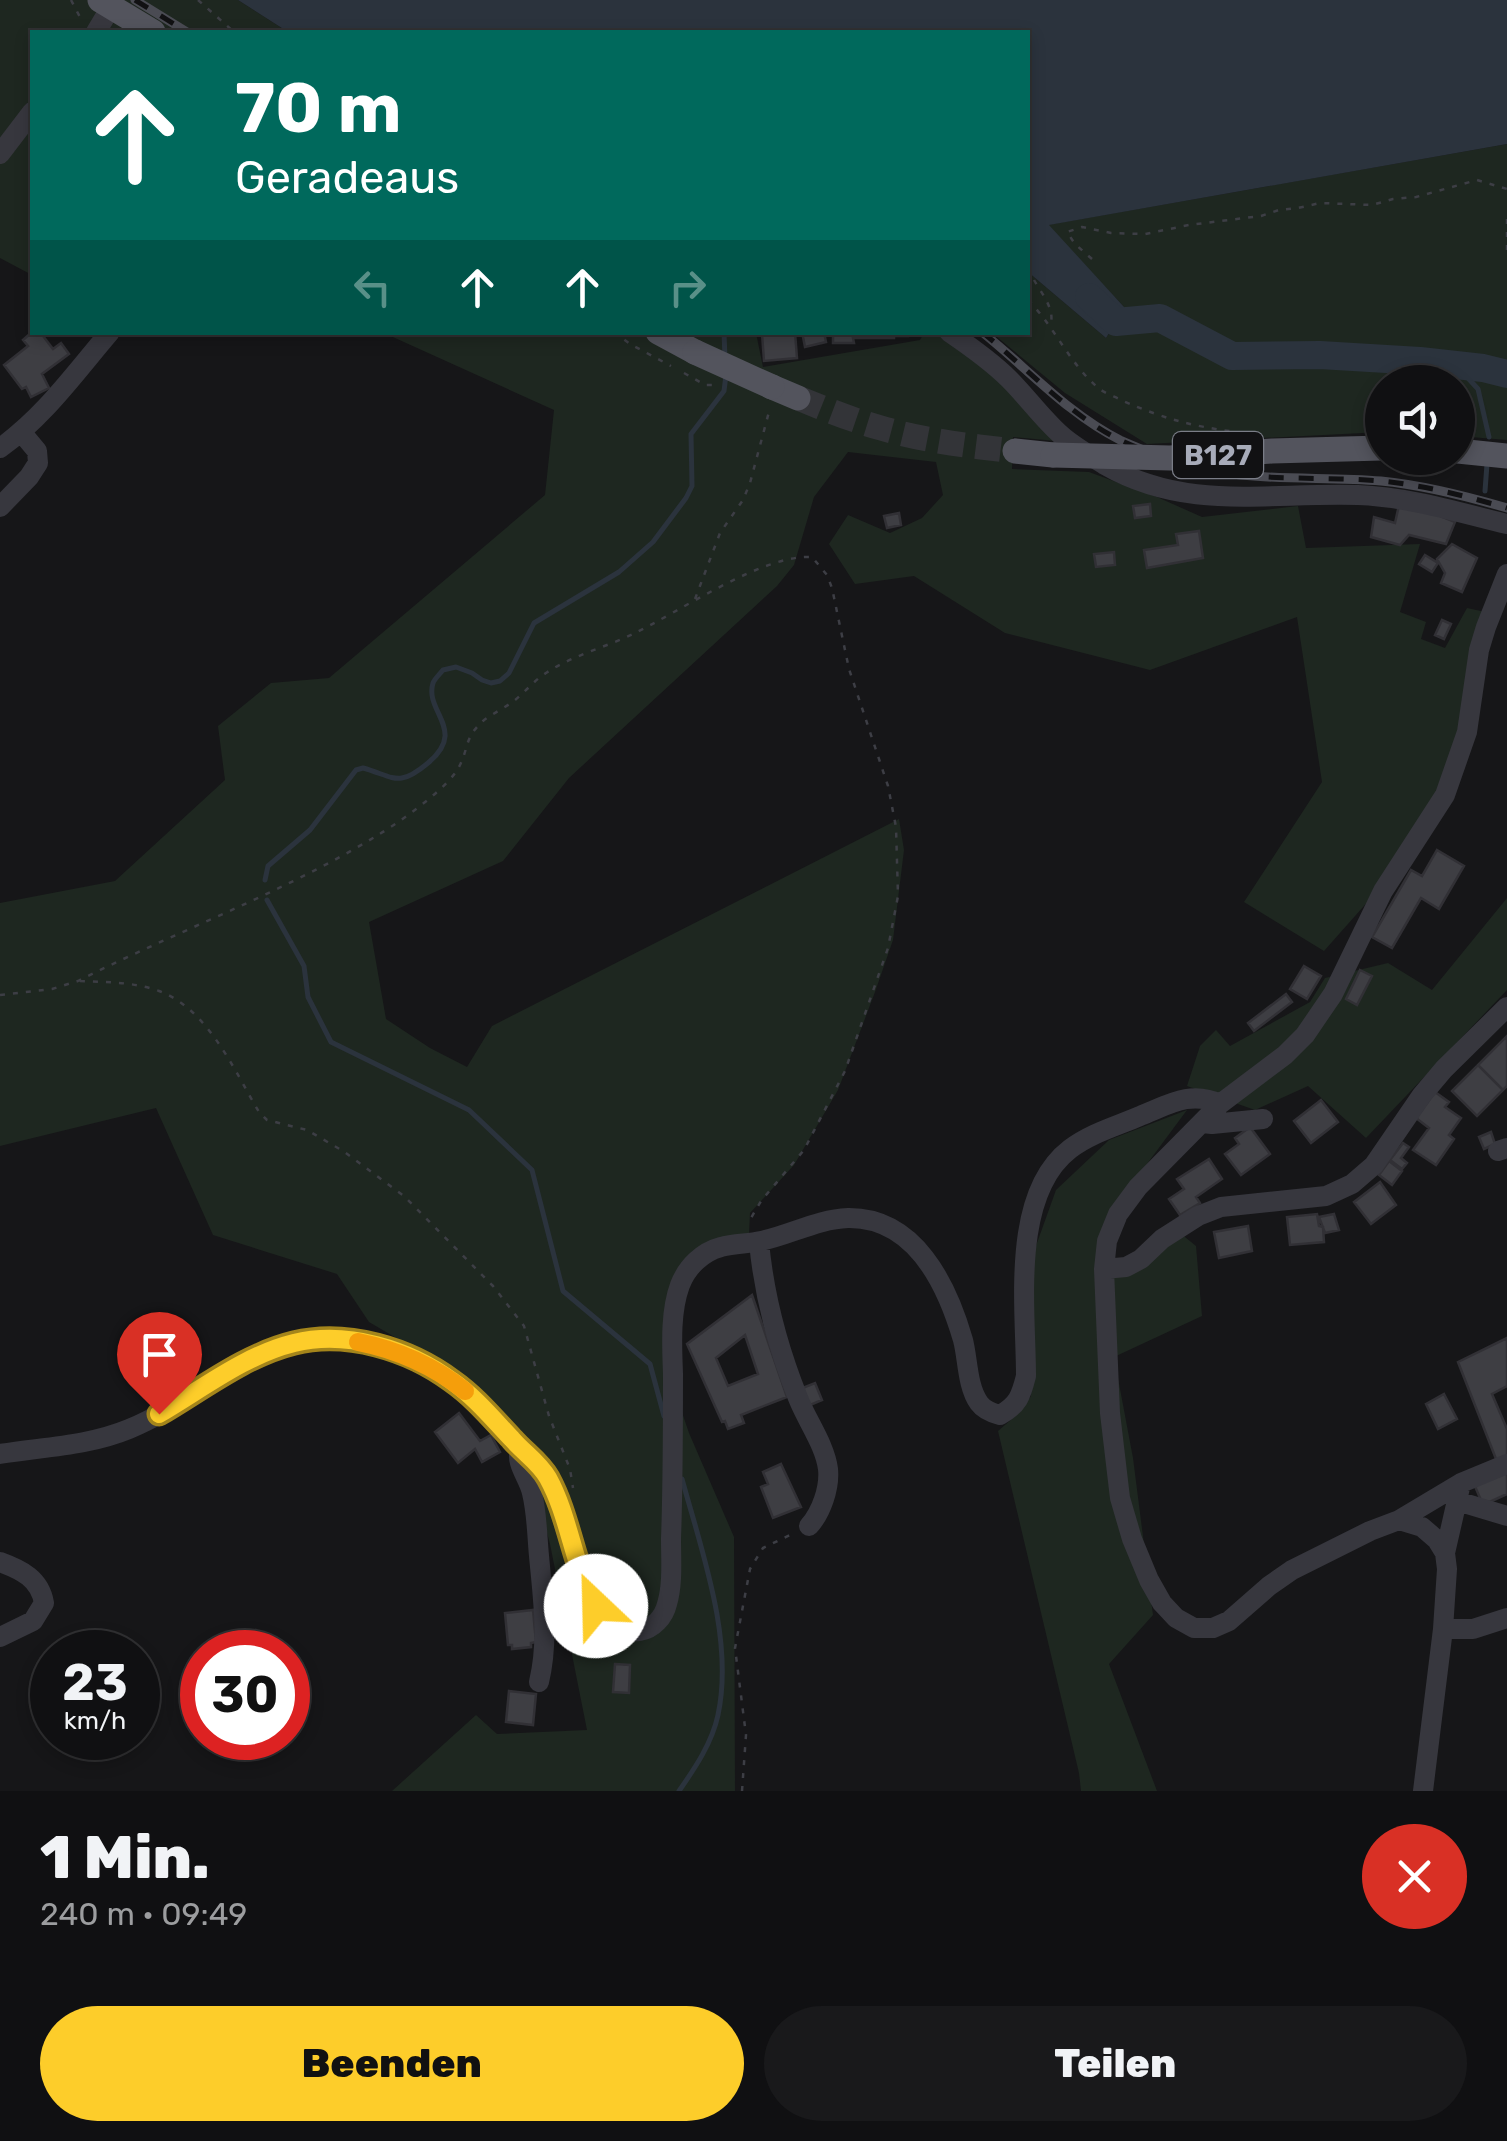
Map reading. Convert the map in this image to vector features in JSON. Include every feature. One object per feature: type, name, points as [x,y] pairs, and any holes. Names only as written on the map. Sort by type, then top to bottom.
[{"type":"main road","points":[[106,4],[150,30]]},
{"type":"main road","points":[[661,335],[689,362],[771,396],[798,398]]},
{"type":"main road","name":"B127","points":[[1015,451],[1170,458],[1365,448]]},
{"type":"main road","points":[[1475,453],[1507,456]]},
{"type":"street","points":[[90,29],[106,4]]},
{"type":"street","points":[[0,154],[30,115]]},
{"type":"street","points":[[0,448],[40,415],[107,335]]},
{"type":"street","points":[[954,335],[1008,378],[1062,436],[1139,481],[1208,497],[1391,498],[1507,524]]},
{"type":"street","points":[[0,507],[38,463],[36,451],[22,433]]},
{"type":"street","points":[[1507,574],[1486,626],[1467,732],[1445,795],[1384,890],[1321,1015],[1285,1055],[1220,1104],[1138,1188],[1118,1214],[1107,1241],[1104,1268],[1110,1413],[1120,1498],[1129,1530],[1162,1603],[1176,1618],[1194,1628],[1213,1628],[1229,1621],[1292,1570],[1459,1492],[1507,1464]]},
{"type":"street","points":[[1104,1268],[1126,1267],[1186,1223],[1221,1207],[1326,1196],[1352,1184],[1374,1166],[1444,1069],[1507,1006]]},
{"type":"street","points":[[0,1454],[124,1432],[258,1356],[292,1343],[328,1338],[386,1348],[431,1368],[467,1392],[531,1456],[545,1474],[561,1509],[576,1563],[596,1606],[626,1630],[643,1631],[658,1622],[667,1606],[673,1326],[679,1286],[702,1255],[722,1246],[751,1243],[850,1218],[891,1228],[924,1256],[939,1279],[953,1310],[979,1403],[988,1412],[1000,1415],[1012,1408],[1022,1394],[1026,1376],[1027,1236],[1042,1183],[1053,1166],[1090,1136],[1172,1104],[1192,1097],[1220,1104]]},
{"type":"street","points":[[1202,1122],[1263,1118]]},
{"type":"street","points":[[751,1243],[798,1398],[828,1473],[818,1516],[809,1526]]},
{"type":"street","points":[[520,1449],[518,1458],[532,1492],[544,1612],[545,1658],[538,1682]]},
{"type":"street","points":[[1459,1492],[1507,1516]]},
{"type":"street","points":[[1423,1791],[1443,1629],[1445,1552],[1459,1492]]},
{"type":"street","points":[[1398,1520],[1422,1527],[1445,1552]]},
{"type":"street","points":[[0,1562],[33,1580],[44,1603],[33,1621],[0,1638]]},
{"type":"street","points":[[1443,1629],[1473,1629],[1507,1618]]},
{"type":"path","points":[[71,0],[90,29]]},
{"type":"path","points":[[198,0],[232,30]]},
{"type":"path","points":[[1092,259],[1067,232],[1082,228],[1146,234],[1261,216],[1320,202],[1372,205],[1478,180],[1507,188]]},
{"type":"path","points":[[1507,219],[1507,254]]},
{"type":"path","points":[[1034,280],[1051,311],[1050,327]]},
{"type":"path","points":[[1030,302],[1098,389],[1193,427],[1246,433]]},
{"type":"path","points":[[618,335],[671,366]]},
{"type":"path","points":[[689,362],[709,386],[716,380]]},
{"type":"path","points":[[694,600],[720,533],[750,483],[771,396]]},
{"type":"path","points":[[0,996],[78,981],[319,868],[382,834],[450,779],[460,766],[474,730],[541,676],[781,560],[812,558],[832,588],[849,668],[888,786],[899,875],[888,948],[846,1071],[804,1150],[754,1211],[749,1222],[751,1243]]},
{"type":"path","points":[[78,981],[124,983],[158,990],[182,1002],[203,1023],[258,1112],[267,1120],[307,1130],[404,1196],[493,1286],[524,1326],[549,1416],[566,1455],[573,1495],[561,1509]]},
{"type":"path","points":[[742,1791],[746,1735],[735,1648],[750,1569],[763,1548],[809,1526]]},
{"type":"shaded area","points":[[0,0],[238,0],[285,30],[30,30],[30,274],[0,258]]},
{"type":"shaded area","points":[[238,0],[1507,0],[1507,144],[1049,225],[1125,308],[1106,338],[1030,274],[1030,30],[285,30]]},
{"type":"shaded area","points":[[1507,144],[1507,440],[1475,437],[1475,365],[1365,365],[1365,433],[1147,444],[1065,393],[994,335],[1030,335],[1030,274],[1106,338],[1125,308],[1047,225]]},
{"type":"shaded area","points":[[388,335],[756,335],[763,367],[920,340],[923,335],[942,335],[979,359],[1056,441],[1013,437],[1012,469],[1089,472],[1202,517],[1298,506],[1306,548],[1420,544],[1400,612],[1426,622],[1421,639],[1445,648],[1467,608],[1490,613],[1451,789],[1402,863],[1324,951],[1244,902],[1322,782],[1297,617],[1150,670],[1005,633],[914,576],[855,584],[829,544],[848,515],[890,533],[922,518],[943,495],[936,462],[848,452],[814,497],[794,565],[777,586],[569,778],[503,861],[369,922],[386,1019],[467,1067],[492,1026],[899,819],[904,850],[893,940],[838,1090],[794,1165],[750,1213],[749,1235],[696,1251],[668,1371],[689,1433],[734,1537],[735,1791],[392,1791],[476,1715],[497,1734],[587,1730],[550,1544],[522,1437],[456,1373],[369,1322],[337,1274],[213,1235],[156,1108],[0,1146],[0,903],[115,881],[225,780],[218,726],[271,683],[329,678],[545,495],[554,410]]},
{"type":"shaded area","points":[[1507,898],[1507,990],[1366,1138],[1308,1086],[1255,1110],[1187,1086],[1200,1046],[1216,1030],[1230,1046],[1310,1002],[1325,978],[1388,963],[1432,990]]},
{"type":"shaded area","points":[[1187,1110],[1121,1199],[1095,1271],[1180,1233],[1196,1246],[1202,1316],[1114,1357],[1133,1458],[1153,1615],[1109,1664],[1157,1791],[1081,1791],[998,1431],[1031,1396],[1033,1254],[1056,1190],[1109,1140]]},
{"type":"building","points":[[30,334],[42,335],[53,349],[61,343],[69,354],[42,374],[49,388],[31,397],[4,365],[28,346],[23,340]]},
{"type":"building","points":[[762,335],[795,335],[797,358],[764,361]]},
{"type":"building","points":[[803,335],[825,335],[826,342],[805,347]]},
{"type":"building","points":[[833,335],[908,335],[853,338],[854,343],[833,343]]},
{"type":"building","points":[[1150,504],[1151,516],[1135,518],[1133,506]]},
{"type":"building","points":[[1399,505],[1455,522],[1446,544],[1409,535],[1400,545],[1371,537],[1374,517],[1395,523]]},
{"type":"building","points":[[899,513],[901,525],[887,528],[884,516]]},
{"type":"building","points":[[1199,531],[1203,558],[1147,568],[1144,550],[1178,545],[1176,534]]},
{"type":"building","points":[[1452,544],[1477,558],[1462,592],[1441,583],[1445,573],[1437,559]]},
{"type":"building","points":[[1114,552],[1115,565],[1096,567],[1094,554]]},
{"type":"building","points":[[1425,555],[1438,563],[1432,572],[1419,564]]},
{"type":"building","points":[[1442,620],[1451,624],[1444,639],[1435,635]]},
{"type":"building","points":[[1437,850],[1464,866],[1439,909],[1421,898],[1392,948],[1372,937],[1411,870],[1422,876]]},
{"type":"building","points":[[1304,966],[1321,976],[1307,999],[1290,989]]},
{"type":"building","points":[[1360,970],[1372,976],[1357,1005],[1346,999]]},
{"type":"building","points":[[1286,994],[1292,1002],[1254,1031],[1248,1023]]},
{"type":"building","points":[[1507,1036],[1507,1086],[1503,1090],[1478,1065]]},
{"type":"building","points":[[1478,1065],[1503,1090],[1477,1116],[1452,1091]]},
{"type":"building","points":[[1435,1092],[1449,1102],[1445,1107],[1461,1118],[1449,1135],[1454,1139],[1436,1165],[1413,1150],[1429,1128],[1416,1118]]},
{"type":"building","points":[[1321,1100],[1338,1122],[1311,1143],[1294,1121]]},
{"type":"building","points":[[1250,1127],[1270,1154],[1241,1175],[1225,1154],[1239,1144],[1235,1138]]},
{"type":"building","points":[[1491,1132],[1495,1144],[1484,1149],[1479,1137]]},
{"type":"building","points":[[1403,1143],[1409,1147],[1401,1158],[1407,1163],[1402,1169],[1390,1160]]},
{"type":"building","points":[[1209,1159],[1222,1179],[1196,1197],[1200,1203],[1180,1215],[1169,1199],[1184,1189],[1177,1179]]},
{"type":"building","points":[[1389,1161],[1402,1171],[1392,1185],[1379,1175]]},
{"type":"building","points":[[1380,1182],[1396,1205],[1371,1224],[1354,1202]]},
{"type":"building","points":[[1317,1214],[1324,1242],[1290,1245],[1287,1217]]},
{"type":"building","points":[[1334,1214],[1339,1230],[1325,1233],[1319,1217]]},
{"type":"building","points":[[1248,1226],[1252,1251],[1219,1258],[1214,1232]]},
{"type":"building","points":[[752,1295],[787,1397],[741,1415],[744,1423],[728,1429],[687,1344]],"holes":[[[745,1335],[758,1374],[728,1386],[716,1358]]]},
{"type":"building","points":[[1507,1338],[1507,1386],[1492,1394],[1507,1429],[1507,1460],[1498,1464],[1458,1362]]},
{"type":"building","points":[[815,1383],[822,1400],[808,1406],[800,1389]]},
{"type":"building","points":[[1444,1394],[1457,1419],[1438,1429],[1426,1404]]},
{"type":"building","points":[[459,1413],[480,1441],[491,1435],[500,1452],[482,1462],[475,1449],[458,1463],[435,1432]]},
{"type":"building","points":[[781,1464],[801,1507],[773,1518],[761,1487],[768,1484],[763,1472]]},
{"type":"building","points":[[1507,1471],[1507,1494],[1483,1505],[1474,1484]]},
{"type":"building","points":[[533,1610],[536,1642],[531,1647],[512,1649],[508,1645],[505,1613]]},
{"type":"building","points":[[615,1664],[630,1665],[629,1693],[613,1692]]},
{"type":"building","points":[[509,1691],[536,1694],[533,1725],[506,1722]]},
{"type":"waterway","points":[[1089,297],[1116,322],[1160,318],[1232,356],[1320,355],[1420,361],[1507,374]]},
{"type":"waterway","points":[[724,335],[725,359]]},
{"type":"waterway","points":[[265,880],[268,866],[310,830],[356,770],[363,768],[403,778],[418,771],[439,751],[445,731],[432,693],[433,683],[443,670],[456,667],[491,683],[500,681],[509,673],[534,623],[619,572],[653,542],[692,486],[691,434],[724,391],[726,375]]},
{"type":"waterway","points":[[1475,386],[1489,437]]},
{"type":"waterway","points":[[1485,491],[1487,464]]},
{"type":"waterway","points":[[267,900],[304,966],[308,997],[331,1042],[469,1110],[532,1170],[563,1291],[650,1364],[664,1416]]},
{"type":"waterway","points":[[679,1791],[712,1735],[722,1686],[714,1596],[682,1479]]},
{"type":"tunnel","points":[[798,398],[898,433],[1015,451]]},
{"type":"railway","points":[[135,0],[184,30]]},
{"type":"railway","points":[[985,335],[1083,417],[1120,440],[1169,459],[1244,475],[1397,483],[1507,508]]},
{"type":"slow traffic","points":[[358,1342],[407,1356],[465,1391]]},
{"type":"route","points":[[159,1414],[242,1365],[292,1343],[346,1340],[407,1356],[467,1392],[539,1466],[552,1486],[576,1563],[596,1606]]}]
